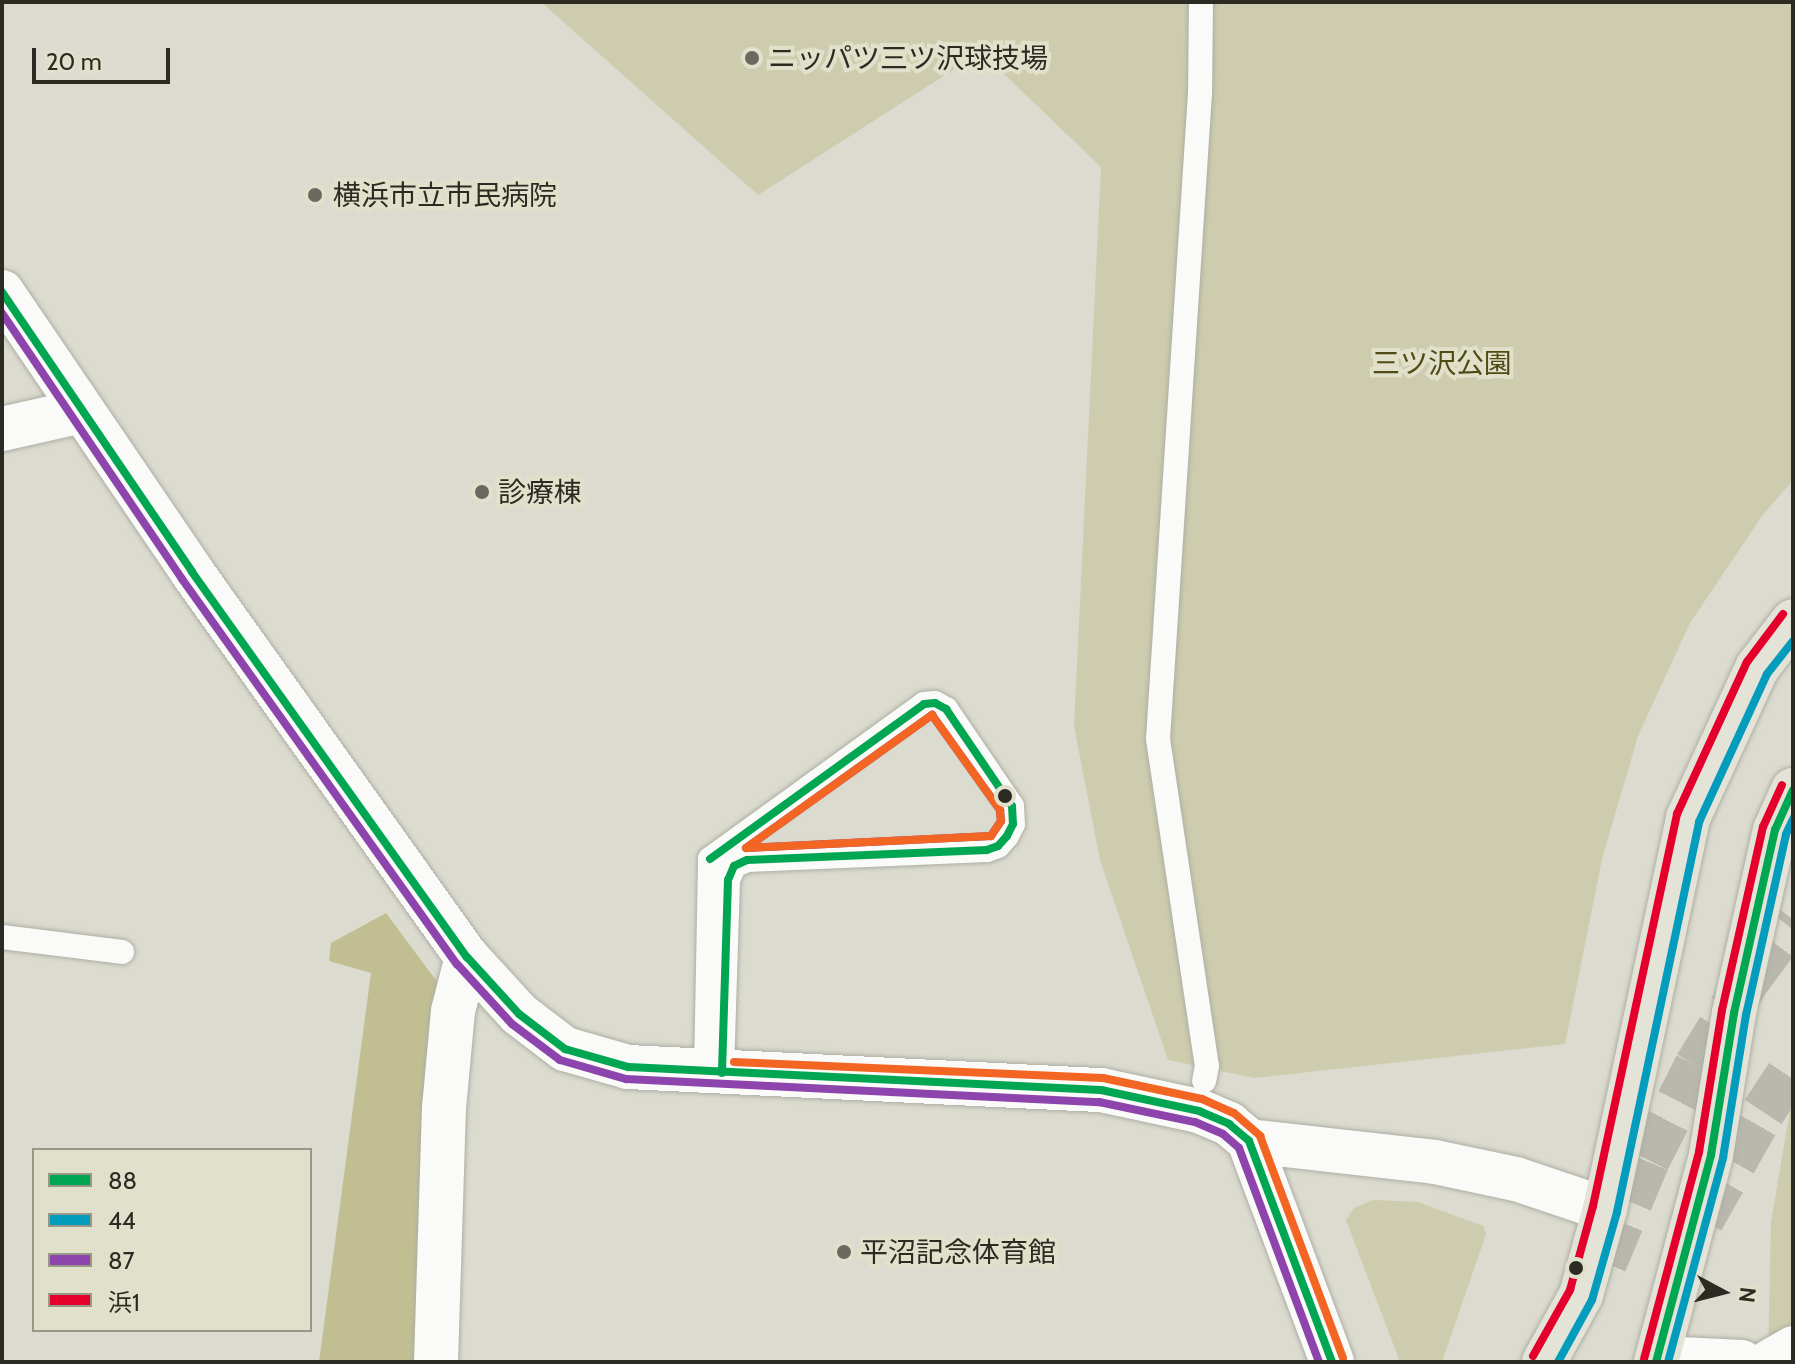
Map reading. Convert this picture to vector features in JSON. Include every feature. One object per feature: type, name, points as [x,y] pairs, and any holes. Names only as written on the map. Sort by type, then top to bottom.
[{"type":"main road","points":[[1544,1362],[1581,1295],[1605,1209],[1688,818],[1757,668],[1793,621]]},
{"type":"main road","points":[[1658,1360],[1711,1155],[1734,1013],[1775,830],[1793,790]]},
{"type":"street","points":[[2,292],[82,411],[467,957],[519,1014],[565,1049],[628,1067],[1101,1090],[1199,1111],[1229,1124],[1249,1141],[1332,1362]]},
{"type":"street","points":[[2,429],[82,411]]},
{"type":"street","points":[[436,1362],[444,1108],[453,1011],[467,957]]},
{"type":"street","points":[[1249,1141],[1435,1162],[1516,1179],[1605,1209]]},
{"type":"street","points":[[1769,1362],[1793,1348]]},
{"type":"street","points":[[1658,1360],[1742,1362]]},
{"type":"lane","points":[[1201,2],[1200,93],[1158,739],[1207,1066],[1204,1081]]},
{"type":"lane","points":[[935,703],[946,709],[1012,806],[1013,824],[1007,836],[998,846],[987,850],[747,860],[734,866],[728,880],[714,1073],[710,859],[924,704],[935,703]]},
{"type":"lane","points":[[2,937],[122,952]]},
{"type":"green space","name":"三ツ沢公園","points":[[541,2],[1793,2],[1793,480],[1762,516],[1690,623],[1638,736],[1602,859],[1565,1044],[1254,1078],[1168,1060],[1100,860],[1074,726],[1101,167],[981,52],[758,195]]},
{"type":"green space","points":[[1793,1093],[1793,1362],[1768,1362],[1771,1222]]},
{"type":"green space","points":[[1373,1200],[1418,1202],[1483,1226],[1486,1234],[1442,1362],[1400,1362],[1346,1220],[1354,1208]]},
{"type":"shaded area","points":[[386,913],[444,991],[422,1362],[319,1362],[371,973],[329,961],[331,943]]},
{"type":"tunnel","points":[[1605,1263],[1648,1160],[1696,1066],[1749,979],[1793,920]]},
{"type":"tunnel","points":[[1702,1220],[1763,1112],[1793,1067]]},
{"type":"transit line","name":"88","points":[[2,292],[192,572],[467,957],[519,1014],[565,1049],[628,1067],[1101,1090],[1199,1111],[1229,1124],[1249,1141],[1332,1362]]},
{"type":"transit line","name":"87","points":[[2,313],[182,579],[457,964],[512,1024],[560,1060],[626,1079],[1099,1102],[1195,1122],[1223,1134],[1239,1148],[1319,1362]]},
{"type":"transit line","name":"浜1","points":[[1533,1356],[1570,1290],[1593,1206],[1677,814],[1747,662],[1783,614]]},
{"type":"transit line","name":"44","points":[[1558,1362],[1592,1300],[1617,1212],[1699,822],[1767,674],[1793,641]]},
{"type":"transit line","name":"88","points":[[710,859],[924,704],[935,703],[946,709],[1012,806],[1013,824],[1007,836],[998,846],[987,850],[747,860],[734,866],[728,880],[722,1073]]},
{"type":"transit line","name":"87","points":[[932,715],[1000,810],[1001,821],[991,836],[746,848],[932,715]]},
{"type":"transit line","points":[[932,715],[1000,810],[1001,821],[991,836],[746,848],[932,715]]},
{"type":"transit line","name":"浜1","points":[[1644,1359],[1699,1152],[1722,1010],[1763,827],[1782,785]]},
{"type":"transit line","name":"88","points":[[1656,1362],[1711,1155],[1734,1013],[1775,830],[1793,790]]},
{"type":"transit line","name":"44","points":[[1668,1362],[1723,1158],[1746,1015],[1786,834],[1793,819]]},
{"type":"transit line","points":[[734,1062],[1103,1078],[1202,1099],[1234,1113],[1260,1136],[1343,1358]]},
{"type":"place","name":"ニッパツ三ツ沢球技場","points":[[752,58]]},
{"type":"place","name":"横浜市立市民病院","points":[[315,195]]},
{"type":"place","name":"診療棟","points":[[482,492]]},
{"type":"place","name":"平沼記念体育館","points":[[844,1252]]}]
